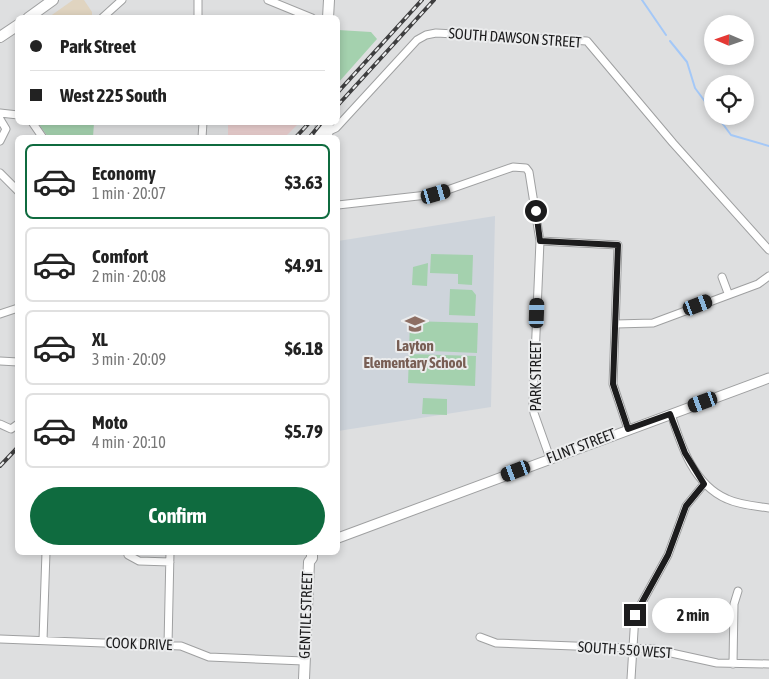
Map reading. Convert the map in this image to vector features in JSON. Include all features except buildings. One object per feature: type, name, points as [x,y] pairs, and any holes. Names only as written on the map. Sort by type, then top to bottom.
[{"type":"main road","points":[[32,15],[53,0]]},
{"type":"main road","points":[[328,15],[329,0]]},
{"type":"main road","points":[[0,37],[15,26]]},
{"type":"main road","name":"GENTILE STREET","points":[[304,679],[308,556]]},
{"type":"street","points":[[105,15],[122,0]]},
{"type":"street","points":[[198,0],[198,15]]},
{"type":"street","points":[[268,0],[305,15]]},
{"type":"street","name":"SOUTH DAWSON STREET","points":[[340,124],[417,40],[426,35],[436,33],[587,41],[668,137],[769,250]]},
{"type":"street","points":[[0,113],[15,115]]},
{"type":"street","points":[[0,119],[6,129],[0,141]]},
{"type":"street","name":"SOUTH DAWSON STREET","points":[[326,132],[339,125]]},
{"type":"street","name":"PARK STREET","points":[[340,205],[436,194],[513,167],[526,168],[529,172],[540,241],[533,403],[534,413],[550,458]]},
{"type":"street","points":[[0,173],[15,188]]},
{"type":"street","points":[[540,241],[618,245],[613,384],[628,429]]},
{"type":"street","points":[[616,324],[653,323],[728,293],[758,284],[769,276]]},
{"type":"street","points":[[722,277],[728,293]]},
{"type":"street","points":[[0,314],[15,309]]},
{"type":"street","points":[[0,361],[15,362]]},
{"type":"street","name":"FLINT STREET","points":[[340,537],[769,378]]},
{"type":"street","points":[[670,414],[685,453],[704,484],[726,499],[769,508]]},
{"type":"street","points":[[0,424],[11,429],[15,426]]},
{"type":"street","points":[[631,679],[635,615],[668,555],[686,506],[704,484]]},
{"type":"street","points":[[43,640],[46,555]]},
{"type":"street","points":[[128,555],[139,561],[170,562]]},
{"type":"street","points":[[168,645],[170,555]]},
{"type":"street","points":[[733,664],[734,604],[738,591]]},
{"type":"street","name":"SOUTH 550 WEST","points":[[480,637],[496,643],[653,649],[698,660],[733,664],[769,664]]},
{"type":"street","name":"COOK DRIVE","points":[[0,638],[168,645],[190,648],[200,655],[209,657],[304,661]]},
{"type":"shaded area","points":[[73,0],[84,0],[92,12],[92,15],[52,15]]},
{"type":"shaded area","points":[[228,125],[297,125],[287,135],[228,135]]},
{"type":"shaded area","name":"Layton Elementary School","points":[[495,216],[491,407],[340,431],[340,241]]},
{"type":"green space","points":[[340,30],[371,32],[377,39],[340,81]]},
{"type":"green space","points":[[39,125],[94,125],[93,135],[47,135]]},
{"type":"green space","points":[[431,254],[473,255],[472,285],[458,284],[458,274],[430,273]]},
{"type":"green space","points":[[428,263],[427,286],[412,285],[413,267]]},
{"type":"green space","points":[[450,289],[472,290],[476,295],[475,316],[449,315]]},
{"type":"green space","points":[[410,321],[478,323],[477,353],[409,350]]},
{"type":"green space","points":[[409,354],[476,356],[475,386],[408,383]]},
{"type":"green space","points":[[423,398],[447,399],[447,415],[422,414]]},
{"type":"waterway","points":[[642,0],[666,35]]},
{"type":"waterway","points":[[670,41],[687,62],[695,88],[704,100]]},
{"type":"waterway","points":[[724,125],[731,135],[769,146]]},
{"type":"railway","points":[[340,90],[422,0]]},
{"type":"railway","points":[[340,103],[434,0]]},
{"type":"railway","points":[[298,135],[307,125]]},
{"type":"railway","points":[[311,135],[320,125]]},
{"type":"railway","points":[[0,466],[15,450]]},
{"type":"place","name":"Layton Elementary School","points":[[415,324]]},
{"type":"route","points":[[536,211],[540,241],[611,243],[618,245],[613,384],[628,429],[670,414],[685,453],[704,484],[692,496],[686,506],[681,516],[673,545],[635,615]]}]
